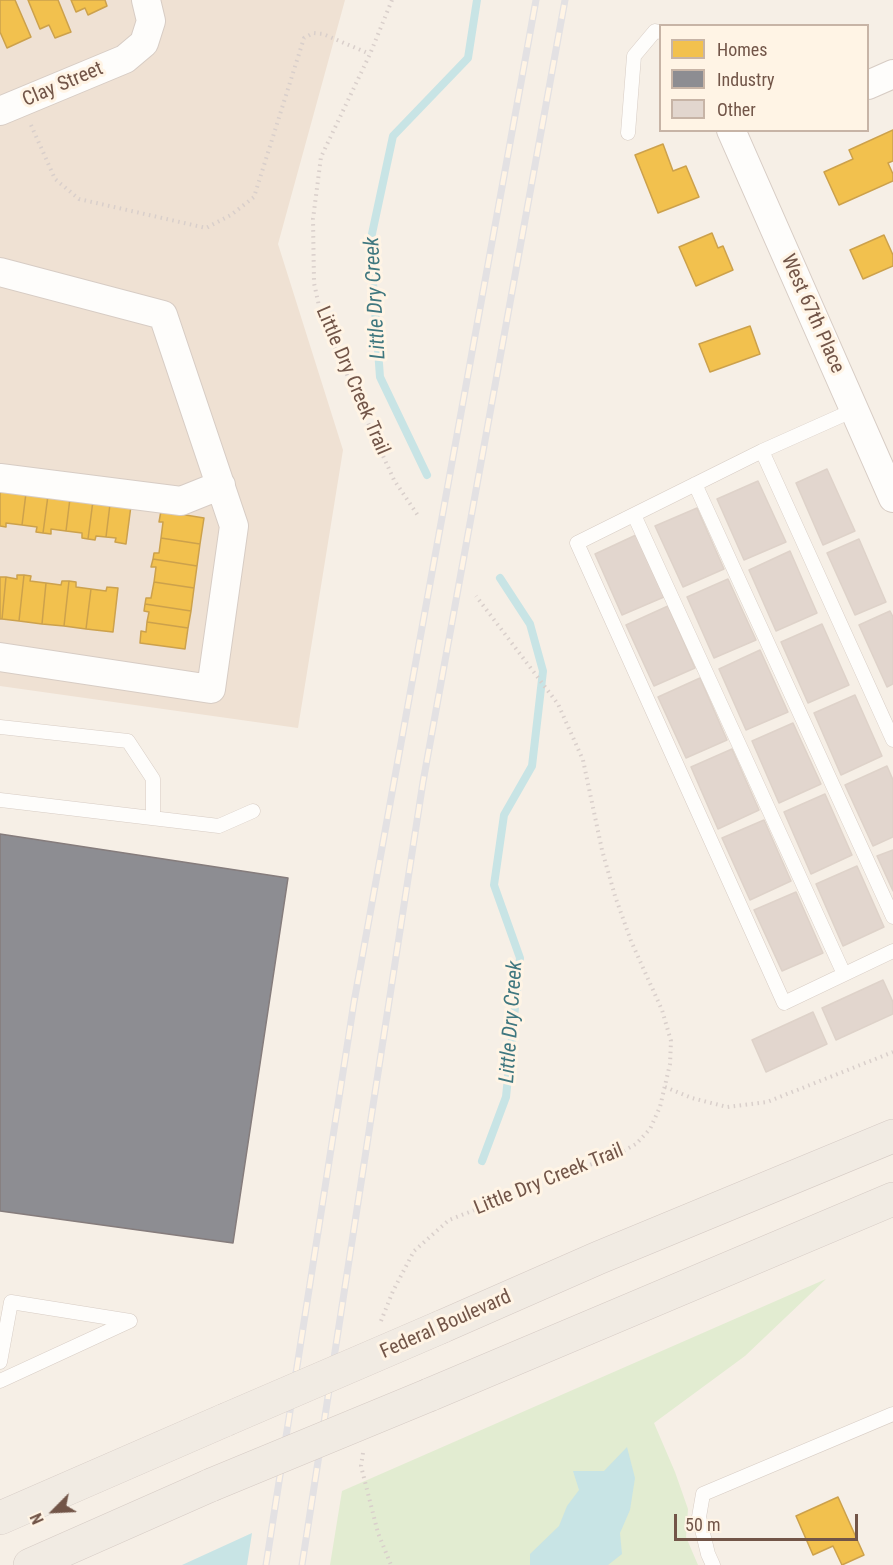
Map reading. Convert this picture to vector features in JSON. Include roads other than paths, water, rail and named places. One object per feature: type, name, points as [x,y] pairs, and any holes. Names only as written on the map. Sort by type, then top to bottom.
[{"type":"main road","name":"Federal Boulevard","points":[[0,1518],[598,1258],[893,1136]]},
{"type":"main road","points":[[30,1565],[211,1485],[893,1199]]},
{"type":"street","name":"Clay Street","points":[[11,107],[125,59],[144,43],[151,21],[146,0]]},
{"type":"street","points":[[869,84],[893,74]]},
{"type":"street","name":"West 67th Place","points":[[741,133],[854,410],[893,498]]},
{"type":"street","points":[[0,272],[163,315],[234,526],[211,689],[0,657]]},
{"type":"street","points":[[0,478],[181,501],[221,485]]},
{"type":"lane","points":[[628,133],[634,56],[655,31],[659,32]]},
{"type":"lane","points":[[854,410],[762,451],[577,543],[784,1003],[893,951]]},
{"type":"lane","points":[[762,451],[893,740]]},
{"type":"lane","points":[[695,484],[893,917]]},
{"type":"lane","points":[[634,515],[844,974]]},
{"type":"lane","points":[[0,727],[128,741],[153,779],[153,818]]},
{"type":"lane","points":[[0,800],[219,826],[253,811]]},
{"type":"lane","points":[[0,1362],[11,1302],[130,1321],[0,1381]]},
{"type":"lane","points":[[713,1565],[699,1517],[703,1494],[893,1414]]},
{"type":"water","points":[[627,1447],[635,1478],[630,1510],[620,1533],[622,1554],[608,1565],[530,1565],[530,1554],[559,1526],[567,1506],[579,1490],[573,1471],[604,1471]]},
{"type":"water","points":[[252,1533],[247,1565],[182,1565]]},
{"type":"waterway","name":"Little Dry Creek","points":[[427,475],[380,377],[370,243],[393,136],[468,58],[477,0]]},
{"type":"waterway","name":"Little Dry Creek","points":[[482,1161],[506,1097],[520,958],[494,885],[504,815],[532,766],[543,671],[530,624],[500,578]]},
{"type":"railway","points":[[266,1565],[354,1002],[536,0]]},
{"type":"railway","points":[[302,1565],[423,782],[565,0]]}]
